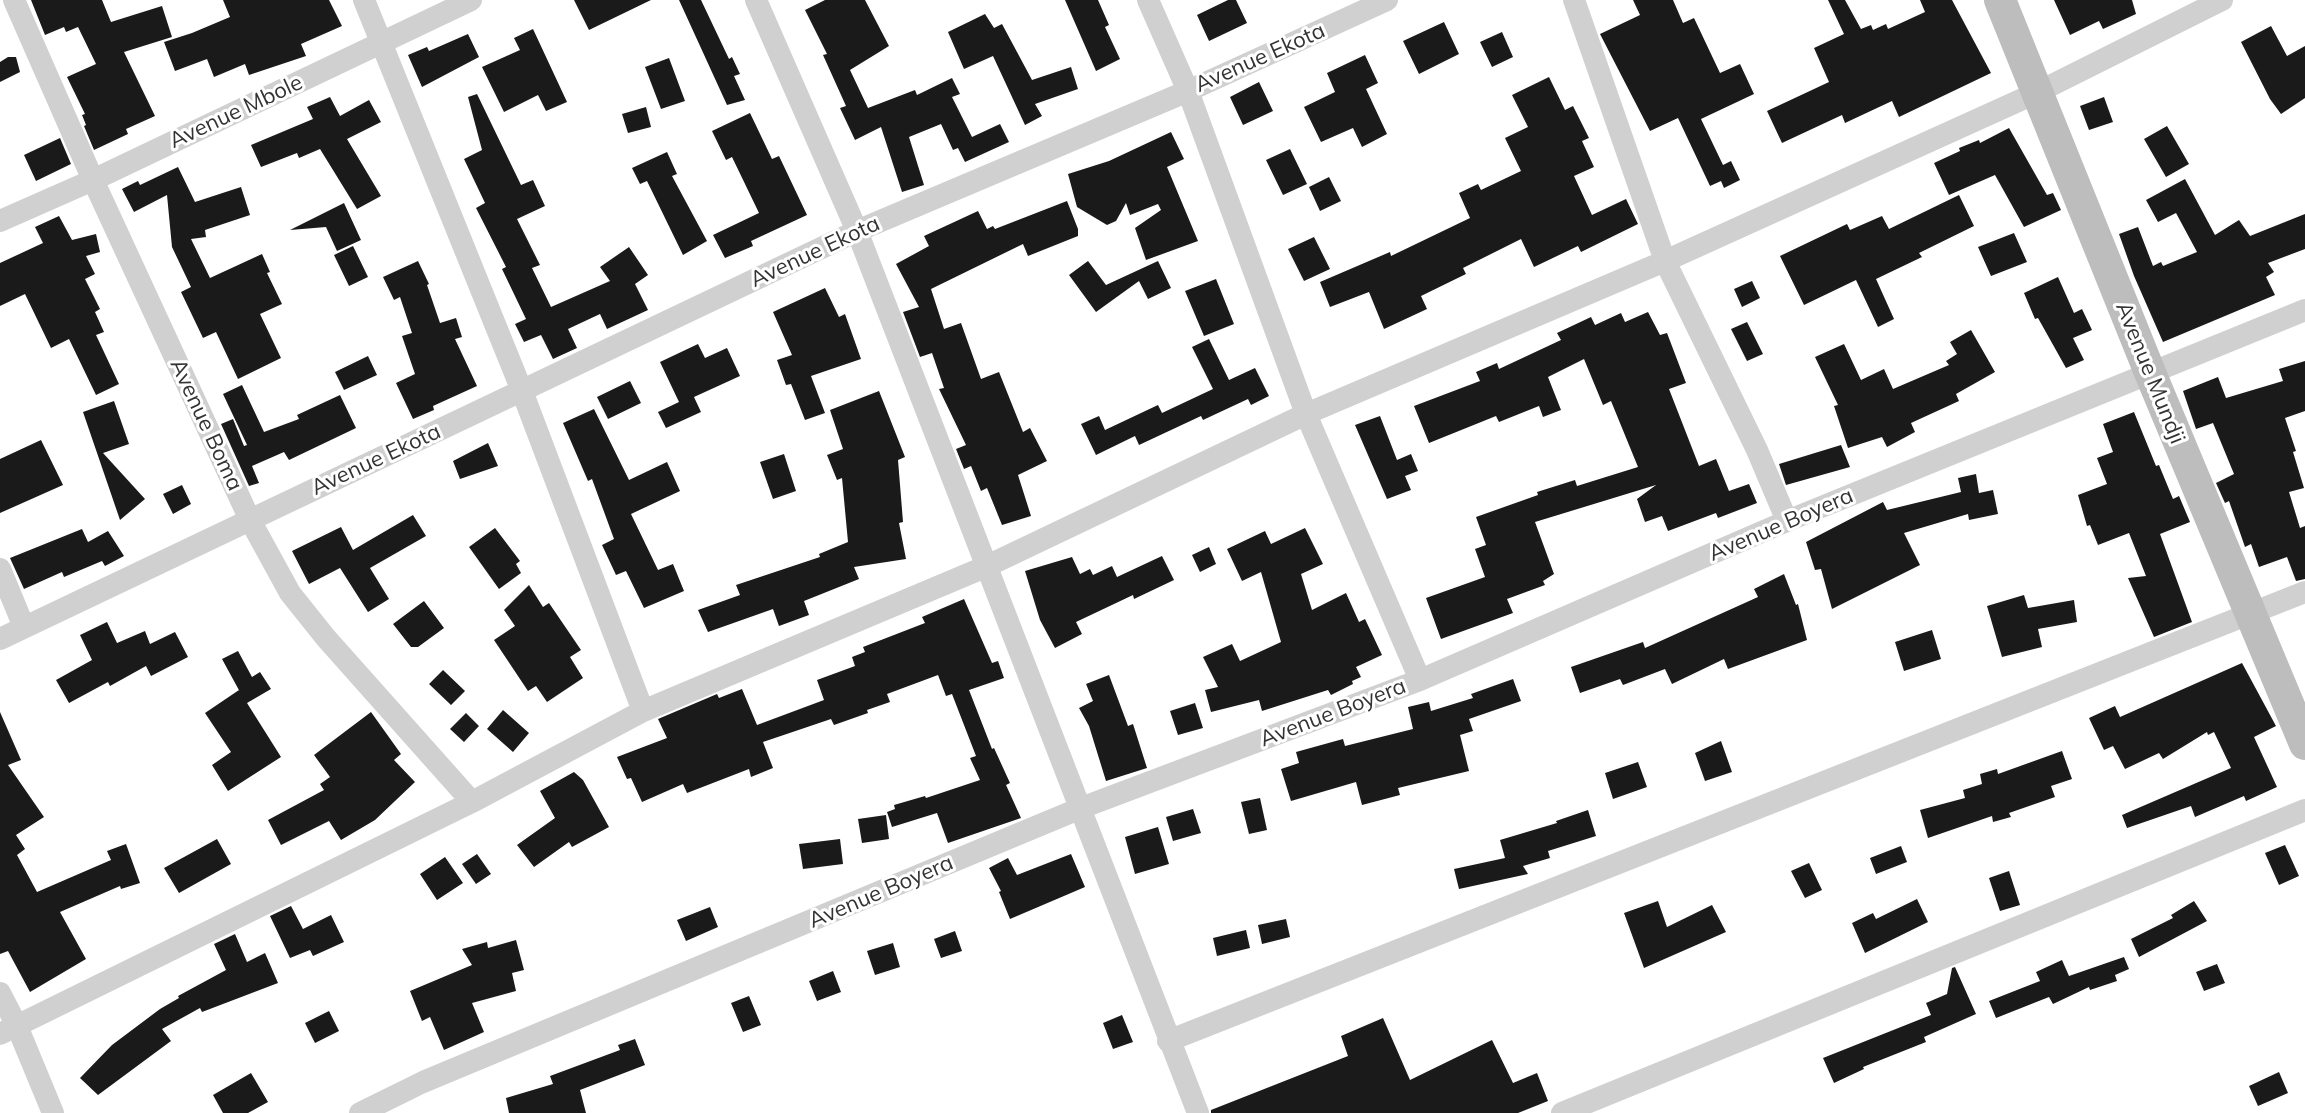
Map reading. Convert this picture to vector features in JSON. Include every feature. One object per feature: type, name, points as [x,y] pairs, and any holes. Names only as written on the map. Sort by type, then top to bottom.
[{"type":"street","name":"Avenue Boma","points":[[14,0],[93,180],[250,520],[290,593],[326,638],[472,802]]},
{"type":"street","points":[[364,0],[522,391],[643,711]]},
{"type":"street","name":"Avenue Mbole","points":[[0,221],[93,180],[471,0]]},
{"type":"street","points":[[756,0],[857,231],[986,567],[1082,808],[1168,1041],[1198,1113]]},
{"type":"street","points":[[1148,0],[1188,91],[1306,414],[1420,680]]},
{"type":"street","name":"Avenue Ekota","points":[[0,639],[857,231],[1188,91],[1387,0]]},
{"type":"street","points":[[1574,0],[1665,261],[1757,450],[1787,521]]},
{"type":"street","name":"Avenue Mundji","points":[[2000,0],[2151,375],[2305,744]]},
{"type":"street","points":[[9,1030],[472,802],[643,711],[986,567],[1306,414],[1665,261],[2036,93],[2222,0]]},
{"type":"street","name":"Avenue Boyera","points":[[360,1113],[434,1077],[1082,808],[1420,680],[1787,521],[2151,375],[2305,310]]},
{"type":"street","points":[[0,569],[24,627]]},
{"type":"street","points":[[1168,1041],[2305,592]]},
{"type":"street","points":[[1562,1113],[2305,810]]},
{"type":"street","points":[[0,993],[9,1030],[53,1113]]},
{"type":"building","points":[[31,0],[102,0],[111,22],[162,6],[172,37],[124,52],[155,116],[126,129],[128,134],[94,150],[84,126],[86,125],[82,115],[85,114],[67,77],[96,64],[78,27],[66,32],[64,27],[45,35]]},
{"type":"building","points":[[223,0],[329,0],[342,26],[301,44],[306,56],[249,75],[245,64],[214,77],[207,59],[175,71],[164,42],[230,17]]},
{"type":"building","points":[[574,0],[651,0],[589,30]]},
{"type":"building","points":[[679,0],[701,0],[729,59],[732,57],[740,74],[734,76],[745,100],[727,105]]},
{"type":"building","points":[[825,0],[865,0],[889,46],[850,70],[868,108],[915,90],[917,95],[952,78],[960,94],[952,97],[972,137],[1000,124],[1009,142],[965,162],[958,148],[953,150],[941,124],[909,137],[924,185],[902,192],[881,127],[855,140],[840,108],[846,106],[823,55],[827,54],[805,10]]},
{"type":"building","points":[[1065,0],[1098,0],[1109,25],[1105,27],[1120,59],[1096,71]]},
{"type":"building","points":[[1228,0],[1236,0],[1247,23],[1209,41],[1197,15]]},
{"type":"building","points":[[1633,0],[1673,0],[1683,23],[1694,18],[1720,73],[1740,64],[1754,94],[1701,119],[1723,165],[1731,161],[1740,180],[1724,188],[1721,181],[1710,186],[1678,118],[1650,131],[1600,34],[1640,15]]},
{"type":"building","points":[[1828,0],[1845,0],[1861,29],[1871,25],[1873,30],[1886,24],[1888,29],[1925,12],[1920,0],[1952,0],[1991,73],[1899,117],[1892,101],[1845,123],[1842,115],[1782,143],[1767,111],[1829,82],[1814,48],[1844,34]]},
{"type":"building","points":[[2054,0],[2132,0],[2136,14],[2103,29],[2099,21],[2070,35]]},
{"type":"building","points":[[985,14],[994,28],[1002,24],[1032,80],[1071,67],[1078,89],[1035,104],[1042,116],[1025,125],[993,56],[964,69],[948,32]]},
{"type":"building","points":[[1444,22],[1459,54],[1419,74],[1403,41]]},
{"type":"building","points":[[2271,26],[2287,56],[2305,46],[2305,98],[2281,114],[2270,99],[2241,42]]},
{"type":"building","points":[[533,29],[567,102],[546,111],[538,95],[504,112],[482,67],[520,50],[514,38]]},
{"type":"building","points":[[1502,32],[1513,57],[1492,67],[1480,42]]},
{"type":"building","points":[[468,34],[479,57],[422,87],[408,55],[427,47],[429,51]]},
{"type":"building","points":[[1365,55],[1378,83],[1366,89],[1387,134],[1362,147],[1353,128],[1321,142],[1304,107],[1335,92],[1327,73]]},
{"type":"building","points":[[8,57],[16,57],[20,72],[0,82],[0,62]]},
{"type":"building","points":[[669,58],[685,101],[661,109],[645,67]]},
{"type":"building","points":[[1549,77],[1565,110],[1573,106],[1589,138],[1582,141],[1594,167],[1574,176],[1592,215],[1626,199],[1638,224],[1581,252],[1578,246],[1534,267],[1521,239],[1463,268],[1466,274],[1421,296],[1427,309],[1384,329],[1369,292],[1330,307],[1320,282],[1390,252],[1391,256],[1470,218],[1459,193],[1478,184],[1481,190],[1521,171],[1505,138],[1528,127],[1512,95]]},
{"type":"building","points":[[1259,82],[1273,111],[1243,125],[1230,97]]},
{"type":"building","points":[[477,94],[521,185],[533,180],[545,206],[517,219],[540,265],[532,268],[551,307],[610,281],[600,267],[629,247],[648,275],[635,284],[648,310],[607,329],[600,314],[568,329],[577,348],[553,359],[541,335],[524,342],[515,324],[526,319],[502,269],[506,267],[476,208],[485,203],[464,159],[482,150],[468,97]]},
{"type":"building","points":[[330,97],[340,116],[369,100],[381,122],[347,139],[381,196],[357,209],[320,149],[299,158],[297,153],[261,167],[251,145],[313,119],[307,107]]},
{"type":"building","points":[[2104,97],[2113,122],[2089,130],[2080,106]]},
{"type":"building","points":[[646,107],[651,127],[628,133],[622,114]]},
{"type":"building","points":[[750,113],[772,159],[779,156],[807,215],[751,241],[753,246],[725,258],[713,235],[759,213],[732,157],[726,160],[712,131]]},
{"type":"building","points":[[2167,126],[2189,164],[2166,177],[2144,139]]},
{"type":"building","points":[[2009,128],[2047,195],[2053,193],[2061,210],[2024,227],[1995,175],[1949,195],[1934,163],[1960,151],[1959,148],[1979,140],[1980,143]]},
{"type":"building","points":[[1171,132],[1184,159],[1167,167],[1198,241],[1146,260],[1135,228],[1161,210],[1158,204],[1130,215],[1126,203],[1116,221],[1107,225],[1077,207],[1068,174],[1109,161]]},
{"type":"building","points":[[60,138],[71,164],[36,181],[24,155]]},
{"type":"building","points":[[1290,149],[1307,184],[1283,195],[1266,160]]},
{"type":"building","points":[[667,152],[677,174],[672,176],[707,241],[683,255],[647,181],[640,184],[632,168]]},
{"type":"building","points":[[178,167],[195,202],[241,187],[250,215],[205,230],[206,237],[191,239],[210,278],[262,254],[270,272],[267,273],[282,304],[260,314],[281,358],[238,379],[216,332],[203,338],[181,292],[191,287],[172,247],[167,195],[134,212],[122,189],[138,181],[140,185]]},
{"type":"building","points":[[1329,177],[1341,201],[1320,211],[1309,187]]},
{"type":"building","points":[[2185,179],[2215,235],[2239,220],[2250,236],[2305,214],[2305,249],[2268,263],[2274,272],[2266,277],[2275,295],[2163,342],[2134,276],[2119,234],[2138,227],[2153,266],[2161,262],[2163,266],[2197,252],[2176,213],[2158,222],[2146,200]]},
{"type":"building","points":[[1959,195],[1974,226],[1919,253],[1922,257],[1876,279],[1894,319],[1878,327],[1856,280],[1804,305],[1780,256],[1847,224],[1850,230],[1882,216],[1889,229]]},
{"type":"building","points":[[1067,201],[1078,229],[1078,236],[1028,256],[1023,244],[931,289],[944,329],[961,323],[981,379],[999,372],[1023,432],[1030,428],[1047,461],[1018,475],[1031,516],[1002,525],[987,488],[981,491],[971,466],[964,469],[956,449],[966,445],[939,389],[944,388],[932,353],[920,357],[903,312],[919,307],[896,264],[929,246],[924,236],[978,211],[987,229],[993,226],[995,229]]},
{"type":"building","points":[[344,203],[361,240],[337,251],[326,227],[290,230]]},
{"type":"building","points":[[59,216],[72,240],[96,234],[100,252],[86,256],[95,274],[85,279],[100,309],[95,312],[104,332],[96,335],[119,384],[96,395],[69,339],[51,348],[25,294],[0,306],[0,263],[43,243],[35,227]]},
{"type":"building","points":[[2014,233],[2027,262],[1991,276],[1978,247]]},
{"type":"building","points":[[1314,237],[1330,269],[1304,281],[1288,249]]},
{"type":"building","points":[[353,246],[368,277],[349,286],[334,255]]},
{"type":"building","points":[[418,261],[429,284],[427,285],[440,323],[456,318],[462,337],[455,339],[477,386],[433,406],[434,410],[413,419],[396,383],[415,374],[402,336],[412,333],[400,297],[394,300],[383,277]]},
{"type":"building","points":[[1088,261],[1106,285],[1158,261],[1171,288],[1148,299],[1139,281],[1096,312],[1069,275]]},
{"type":"building","points":[[2058,277],[2074,313],[2082,309],[2092,330],[2073,338],[2084,360],[2066,368],[2038,318],[2035,319],[2024,293]]},
{"type":"building","points":[[1216,279],[1234,324],[1204,336],[1185,291]]},
{"type":"building","points":[[1752,281],[1760,298],[1742,307],[1734,289]]},
{"type":"building","points":[[825,288],[839,317],[845,314],[861,359],[811,376],[825,413],[805,420],[791,384],[786,385],[777,360],[792,355],[773,312]]},
{"type":"building","points":[[1648,312],[1660,335],[1667,333],[1686,383],[1669,389],[1699,466],[1716,459],[1729,491],[1749,484],[1757,503],[1718,518],[1716,513],[1668,531],[1662,516],[1645,522],[1637,499],[1656,485],[1535,522],[1554,574],[1543,581],[1545,585],[1507,599],[1513,613],[1441,639],[1426,598],[1485,577],[1475,549],[1486,545],[1476,517],[1538,495],[1537,492],[1575,480],[1577,486],[1638,467],[1611,401],[1603,405],[1584,359],[1548,377],[1561,410],[1543,417],[1539,406],[1499,422],[1496,416],[1429,443],[1414,406],[1480,381],[1476,372],[1497,363],[1499,369],[1561,340],[1557,333],[1591,317],[1595,325],[1621,313],[1625,322]]},
{"type":"building","points":[[1747,322],[1763,354],[1747,361],[1731,329]]},
{"type":"building","points":[[1971,330],[1995,372],[1956,394],[1959,401],[1911,423],[1915,432],[1887,447],[1882,437],[1848,448],[1834,406],[1838,405],[1815,357],[1844,344],[1861,380],[1884,369],[1893,389],[1949,365],[1946,361],[1957,354],[1950,342]]},
{"type":"building","points":[[1209,339],[1229,380],[1255,368],[1269,396],[1251,405],[1248,399],[1203,420],[1201,416],[1139,445],[1135,436],[1096,455],[1081,424],[1099,416],[1105,430],[1158,405],[1162,413],[1213,389],[1192,347]]},
{"type":"building","points":[[698,344],[705,358],[727,348],[740,376],[694,397],[701,412],[666,428],[658,412],[679,402],[660,362]]},
{"type":"building","points":[[368,356],[377,375],[344,390],[335,372]]},
{"type":"building","points":[[2305,361],[2305,411],[2285,418],[2296,451],[2293,452],[2304,488],[2289,492],[2300,528],[2305,526],[2305,579],[2296,581],[2287,557],[2259,567],[2251,544],[2245,547],[2229,501],[2225,503],[2216,483],[2234,474],[2213,423],[2196,429],[2183,391],[2218,377],[2226,398],[2283,381],[2279,369]]},
{"type":"building","points":[[630,381],[641,403],[608,419],[597,397]]},
{"type":"building","points":[[242,385],[264,432],[299,419],[297,415],[340,395],[356,428],[289,460],[284,452],[252,466],[259,483],[249,486],[221,424],[233,419],[244,446],[247,445],[223,394]]},
{"type":"building","points":[[879,391],[905,457],[898,460],[903,522],[899,523],[906,559],[854,567],[859,579],[804,601],[809,615],[779,626],[773,609],[708,632],[698,610],[740,595],[736,585],[820,557],[819,554],[848,542],[842,478],[837,480],[827,455],[843,449],[830,410]]},
{"type":"building","points":[[114,401],[129,444],[103,453],[145,499],[120,520],[83,412]]},
{"type":"building","points":[[594,409],[629,480],[667,462],[680,491],[631,514],[658,570],[673,564],[684,591],[644,608],[626,571],[616,575],[602,545],[614,539],[592,479],[588,481],[563,423]]},
{"type":"building","points":[[2134,412],[2156,466],[2159,465],[2173,499],[2179,496],[2190,522],[2160,534],[2192,622],[2154,637],[2128,578],[2146,576],[2129,533],[2098,545],[2090,525],[2087,526],[2078,495],[2107,484],[2097,458],[2113,452],[2103,424]]},
{"type":"building","points":[[1380,416],[1397,460],[1411,454],[1418,471],[1405,476],[1411,490],[1387,499],[1355,425]]},
{"type":"building","points":[[41,440],[63,485],[0,513],[0,459]]},
{"type":"building","points":[[488,443],[498,466],[460,479],[453,461]]},
{"type":"building","points":[[1841,445],[1850,467],[1786,485],[1779,464]]},
{"type":"building","points":[[784,454],[796,491],[773,499],[760,462]]},
{"type":"building","points":[[1976,474],[1979,493],[1993,490],[1998,514],[1969,520],[1968,514],[1904,533],[1920,565],[1832,609],[1821,569],[1815,570],[1806,542],[1883,502],[1887,510],[1961,492],[1958,478]]},
{"type":"building","points":[[182,485],[191,504],[173,514],[163,494]]},
{"type":"building","points":[[413,515],[426,536],[370,568],[389,599],[368,612],[340,568],[309,584],[292,551],[341,527],[353,550]]},
{"type":"building","points":[[495,528],[520,561],[516,564],[521,573],[499,589],[469,547]]},
{"type":"building","points":[[1305,528],[1323,564],[1301,574],[1312,610],[1346,593],[1359,622],[1365,619],[1382,655],[1356,667],[1361,677],[1352,681],[1353,684],[1331,695],[1328,690],[1262,711],[1259,700],[1211,712],[1205,690],[1218,687],[1203,657],[1232,644],[1240,661],[1281,642],[1261,572],[1242,581],[1227,549],[1265,531],[1271,544]]},
{"type":"building","points":[[82,529],[88,542],[108,531],[124,556],[105,566],[102,561],[64,577],[62,572],[24,589],[10,558]]},
{"type":"building","points":[[1209,547],[1216,564],[1200,572],[1192,555]]},
{"type":"building","points":[[1162,556],[1174,580],[1134,599],[1133,595],[1076,622],[1082,634],[1055,648],[1040,620],[1025,571],[1072,557],[1080,574],[1090,569],[1093,575],[1112,566],[1117,577]]},
{"type":"building","points":[[1784,574],[1796,605],[1798,604],[1807,640],[1728,669],[1724,659],[1672,684],[1665,669],[1623,685],[1620,679],[1580,693],[1571,667],[1643,642],[1645,648],[1758,597],[1754,589]]},
{"type":"building","points":[[529,585],[543,607],[549,603],[581,650],[570,657],[583,678],[547,702],[536,686],[528,691],[494,640],[515,626],[504,610]]},
{"type":"building","points":[[2024,595],[2028,608],[2074,600],[2077,622],[2038,629],[2042,647],[2002,657],[1987,606]]},
{"type":"building","points":[[964,599],[992,663],[998,661],[1004,678],[969,690],[992,749],[994,748],[1010,783],[1006,785],[1021,818],[948,843],[937,813],[892,827],[887,812],[895,809],[894,805],[925,796],[926,798],[980,780],[970,758],[976,756],[952,694],[946,696],[938,675],[887,694],[890,702],[867,710],[868,713],[834,725],[831,719],[763,742],[773,768],[751,777],[749,769],[687,793],[683,784],[642,802],[631,778],[627,779],[617,757],[667,738],[658,719],[717,694],[719,698],[742,689],[757,725],[824,700],[817,680],[855,666],[852,657],[865,652],[863,647],[925,623],[922,617]]},
{"type":"building","points":[[424,601],[444,628],[418,647],[411,647],[393,624]]},
{"type":"building","points":[[107,622],[117,643],[145,631],[150,644],[175,632],[188,657],[151,676],[146,666],[110,686],[108,682],[69,703],[56,680],[92,660],[80,635]]},
{"type":"building","points":[[1932,630],[1941,659],[1904,671],[1895,642]]},
{"type":"building","points":[[238,651],[252,677],[260,672],[271,689],[247,703],[281,757],[228,791],[212,765],[231,752],[205,713],[239,690],[222,659]]},
{"type":"building","points":[[2242,663],[2276,726],[2254,737],[2277,787],[2246,801],[2244,796],[2195,817],[2191,806],[2127,828],[2122,815],[2231,768],[2214,732],[2208,735],[2207,732],[2163,759],[2159,753],[2125,769],[2113,746],[2104,750],[2089,718],[2115,706],[2120,717]]},
{"type":"building","points":[[443,670],[465,691],[451,705],[429,684]]},
{"type":"building","points":[[1109,675],[1128,726],[1133,724],[1147,768],[1106,781],[1089,726],[1079,708],[1093,701],[1086,684]]},
{"type":"building","points":[[1513,679],[1521,701],[1469,719],[1473,731],[1460,735],[1469,771],[1398,788],[1400,795],[1362,805],[1356,782],[1291,801],[1281,769],[1299,763],[1296,752],[1343,739],[1345,746],[1413,729],[1408,707],[1429,702],[1431,711],[1473,698],[1471,694]]},
{"type":"building","points":[[1195,703],[1203,728],[1178,735],[1170,711]]},
{"type":"building","points":[[503,710],[529,733],[513,752],[487,729]]},
{"type":"building","points":[[0,712],[21,760],[8,765],[44,817],[16,835],[25,849],[17,855],[37,892],[111,860],[107,851],[126,844],[140,883],[121,889],[120,886],[60,912],[86,959],[30,992],[8,951],[0,954]]},
{"type":"building","points":[[371,712],[401,754],[394,760],[415,782],[375,820],[341,840],[329,821],[281,845],[268,820],[324,790],[320,784],[330,777],[314,755]]},
{"type":"building","points":[[466,713],[479,726],[464,742],[450,729]]},
{"type":"building","points":[[1721,741],[1732,772],[1705,781],[1695,753]]},
{"type":"building","points":[[2062,751],[2072,779],[2051,786],[2055,797],[2009,813],[2011,817],[1993,822],[1992,816],[1928,838],[1920,810],[1965,798],[1963,790],[1982,784],[1980,774],[1997,769],[1998,774]]},
{"type":"building","points":[[1638,762],[1647,787],[1613,799],[1605,773]]},
{"type":"building","points":[[574,772],[583,780],[609,827],[572,847],[569,842],[534,867],[517,845],[555,818],[540,791]]},
{"type":"building","points":[[1260,798],[1267,830],[1249,834],[1241,802]]},
{"type":"building","points":[[1193,809],[1201,833],[1173,841],[1166,817]]},
{"type":"building","points":[[1588,810],[1596,836],[1548,851],[1550,858],[1523,866],[1528,874],[1459,889],[1454,869],[1505,858],[1500,840],[1557,823],[1556,821]]},
{"type":"building","points":[[886,815],[889,839],[862,843],[858,819]]},
{"type":"building","points":[[1158,827],[1169,864],[1135,874],[1125,837]]},
{"type":"building","points":[[217,839],[231,864],[179,893],[164,868]]},
{"type":"building","points":[[840,839],[843,864],[803,869],[799,844]]},
{"type":"building","points":[[2285,845],[2299,876],[2279,885],[2265,853]]},
{"type":"building","points":[[1901,846],[1907,862],[1876,874],[1870,858]]},
{"type":"building","points":[[477,854],[491,874],[476,884],[462,864]]},
{"type":"building","points":[[1071,854],[1085,887],[1010,919],[999,892],[1001,891],[989,868],[1008,858],[1017,875]]},
{"type":"building","points":[[445,857],[463,883],[437,900],[420,874]]},
{"type":"building","points":[[1809,863],[1822,890],[1805,898],[1791,871]]},
{"type":"building","points":[[2009,871],[2020,905],[2000,911],[1989,878]]},
{"type":"building","points":[[1917,899],[1928,922],[1865,953],[1852,923],[1873,913],[1876,919]]},
{"type":"building","points":[[1658,901],[1667,927],[1712,905],[1726,932],[1644,968],[1624,913]]},
{"type":"building","points":[[2194,901],[2207,921],[2139,957],[2131,939],[2173,918],[2171,915]]},
{"type":"building","points":[[291,906],[303,929],[331,915],[344,942],[313,956],[310,950],[290,958],[270,916]]},
{"type":"building","points":[[710,907],[718,927],[686,941],[677,920]]},
{"type":"building","points":[[1286,919],[1290,937],[1262,944],[1258,925]]},
{"type":"building","points":[[1246,930],[1250,948],[1217,956],[1213,938]]},
{"type":"building","points":[[955,931],[962,951],[941,958],[934,939]]},
{"type":"building","points":[[235,934],[247,962],[265,953],[278,983],[202,1012],[200,1008],[162,1029],[171,1041],[98,1095],[80,1078],[112,1045],[160,1009],[179,998],[178,996],[226,970],[214,944]]},
{"type":"building","points":[[516,940],[524,970],[512,973],[516,991],[472,1003],[484,1032],[444,1050],[430,1017],[422,1021],[410,991],[472,965],[462,949],[487,942],[488,948]]},
{"type":"building","points":[[893,943],[900,967],[875,975],[867,951]]},
{"type":"building","points":[[2124,957],[2129,969],[2115,975],[2117,981],[2090,990],[2089,987],[2053,1004],[2049,997],[1996,1018],[1989,1001],[2040,981],[2036,972],[2062,960],[2069,976]]},
{"type":"building","points":[[2217,964],[2225,983],[2204,991],[2196,972]]},
{"type":"building","points":[[1955,967],[1976,1014],[1924,1037],[1926,1042],[1863,1067],[1864,1069],[1834,1083],[1823,1058],[1931,1015],[1926,1003],[1947,994],[1952,968]]},
{"type":"building","points":[[833,971],[841,992],[817,1001],[809,981]]},
{"type":"building","points":[[749,996],[761,1025],[743,1032],[731,1003]]},
{"type":"building","points":[[329,1011],[339,1031],[315,1043],[305,1023]]},
{"type":"building","points":[[1122,1015],[1133,1042],[1113,1049],[1103,1023]]},
{"type":"building","points":[[1383,1018],[1410,1080],[1492,1040],[1513,1083],[1537,1073],[1548,1101],[1518,1113],[1211,1113],[1211,1110],[1348,1056],[1341,1036]]},
{"type":"building","points":[[635,1039],[645,1065],[580,1090],[586,1113],[509,1113],[506,1098],[553,1084],[550,1076],[620,1050],[618,1045]]},
{"type":"building","points":[[2279,1072],[2288,1093],[2258,1106],[2249,1086]]},
{"type":"building","points":[[251,1073],[268,1102],[248,1113],[223,1113],[213,1095]]}]
